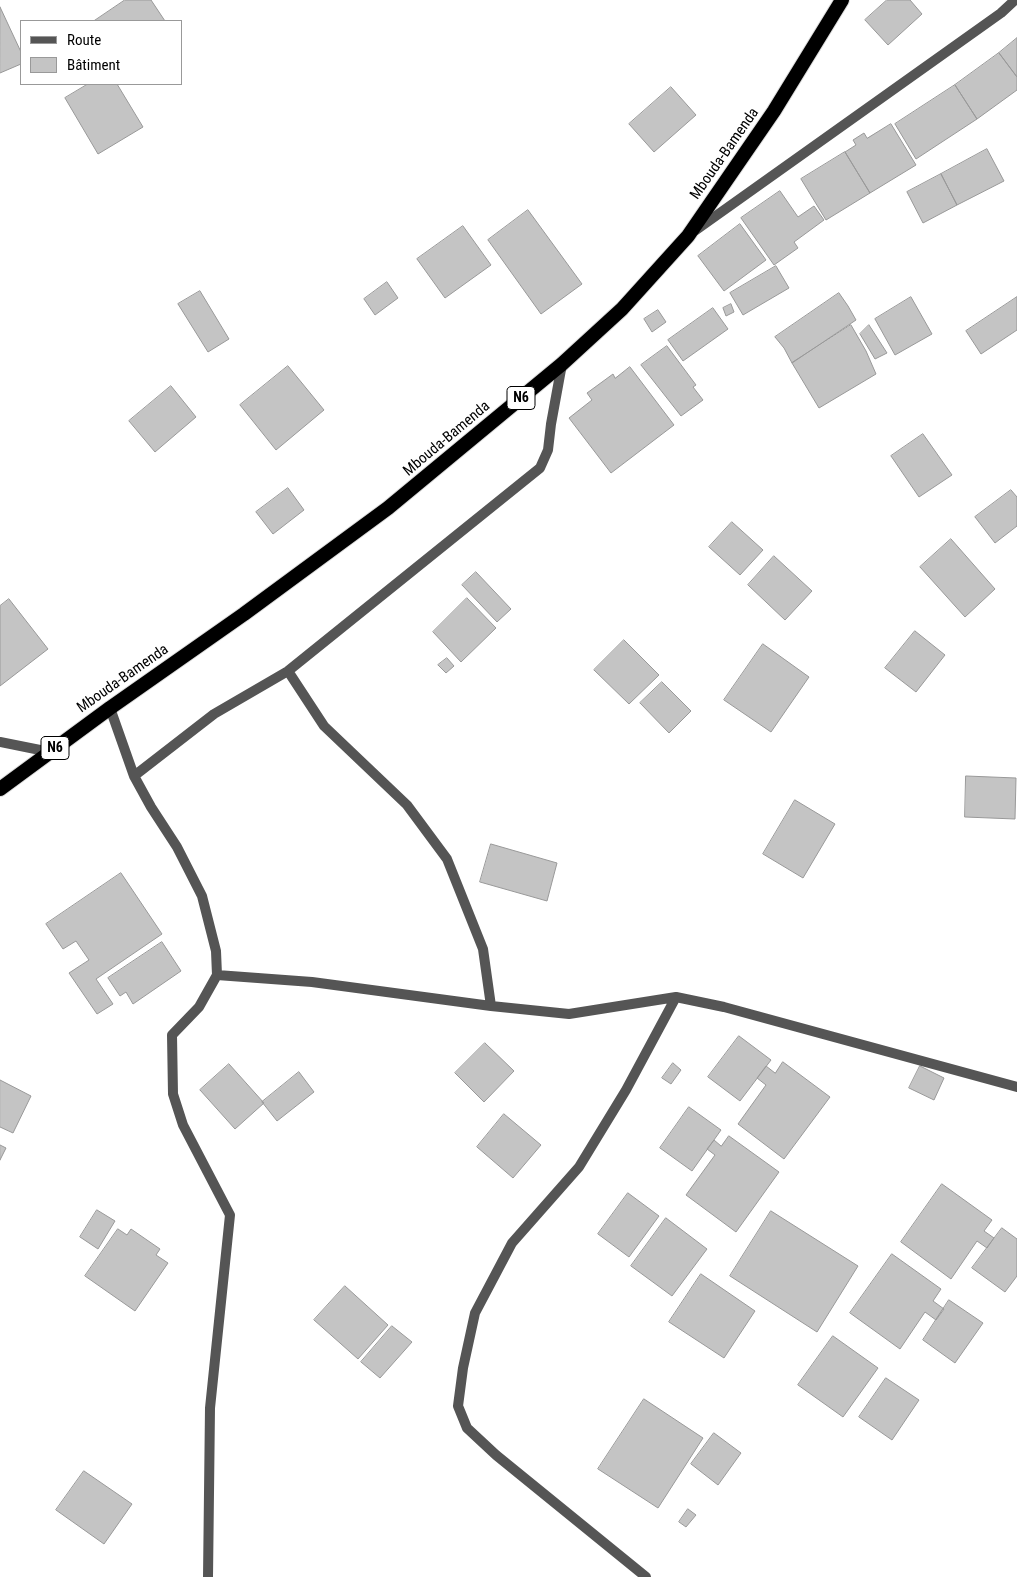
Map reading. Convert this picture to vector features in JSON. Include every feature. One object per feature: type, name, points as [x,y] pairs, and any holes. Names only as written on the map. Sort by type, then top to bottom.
[{"type":"highway","name":"Mbouda-Bamenda","points":[[0,789],[388,508],[562,364],[622,309],[688,236],[774,111],[842,0]]},
{"type":"street","points":[[688,236],[1001,13],[1015,0]]},
{"type":"street","points":[[134,776],[214,714],[288,671],[540,468],[548,450],[562,364]]},
{"type":"street","points":[[288,671],[324,726],[407,805],[447,859],[483,949],[492,1006]]},
{"type":"street","points":[[110,708],[134,776],[151,808],[177,847],[202,896],[216,951],[217,975],[199,1007],[172,1035],[172,1094],[183,1125],[230,1214],[210,1408],[208,1577]]},
{"type":"street","points":[[0,742],[50,752]]},
{"type":"street","points":[[217,975],[312,982],[492,1006],[569,1014],[676,997],[724,1007],[1017,1087]]},
{"type":"street","points":[[646,1577],[496,1455],[467,1428],[458,1406],[463,1368],[476,1313],[512,1243],[579,1167],[626,1090],[676,997]]},
{"type":"building","points":[[125,0],[151,0],[164,20],[95,20]]},
{"type":"building","points":[[887,0],[910,0],[922,14],[888,45],[865,20]]},
{"type":"building","points":[[0,7],[20,50],[20,64],[0,73]]},
{"type":"building","points":[[1017,38],[1017,77],[999,53]]},
{"type":"building","points":[[999,53],[1017,77],[1017,90],[977,119],[955,85]]},
{"type":"building","points":[[86,85],[118,85],[143,127],[98,154],[65,98]]},
{"type":"building","points":[[955,85],[977,119],[916,159],[895,124]]},
{"type":"building","points":[[671,87],[696,115],[654,152],[629,124]]},
{"type":"building","points":[[891,124],[916,165],[870,193],[845,152],[856,145],[853,140],[864,133],[867,138]]},
{"type":"building","points":[[987,149],[1004,181],[957,205],[941,174]]},
{"type":"building","points":[[845,152],[870,193],[826,220],[801,179]]},
{"type":"building","points":[[941,174],[957,205],[923,223],[907,192]]},
{"type":"building","points":[[780,191],[798,217],[814,206],[824,220],[794,242],[798,248],[774,265],[741,218]]},
{"type":"building","points":[[528,210],[582,284],[541,314],[488,240]]},
{"type":"building","points":[[740,224],[766,260],[724,291],[698,256]]},
{"type":"building","points":[[463,226],[491,265],[445,298],[417,259]]},
{"type":"building","points":[[776,266],[789,288],[743,315],[730,293]]},
{"type":"building","points":[[387,282],[398,298],[375,315],[364,299]]},
{"type":"building","points":[[200,291],[229,339],[208,352],[178,304]]},
{"type":"building","points":[[839,293],[856,320],[792,363],[784,348],[775,337]]},
{"type":"building","points":[[911,297],[932,334],[895,355],[875,319]]},
{"type":"building","points":[[1017,297],[1017,330],[981,354],[966,331]]},
{"type":"building","points":[[731,304],[734,312],[726,316],[723,308]]},
{"type":"building","points":[[713,308],[728,329],[683,361],[668,340]]},
{"type":"building","points":[[658,310],[666,322],[652,332],[644,319]]},
{"type":"building","points":[[851,325],[866,351],[876,374],[819,408],[792,363]]},
{"type":"building","points":[[869,325],[887,353],[875,359],[860,334]]},
{"type":"building","points":[[667,346],[696,385],[693,387],[703,400],[681,416],[641,365]]},
{"type":"building","points":[[288,366],[324,410],[276,450],[240,405]]},
{"type":"building","points":[[630,367],[674,425],[611,473],[569,418],[592,400],[587,393],[613,374],[615,378]]},
{"type":"building","points":[[171,386],[196,417],[155,452],[129,421]]},
{"type":"building","points":[[923,434],[952,475],[919,497],[891,456]]},
{"type":"building","points":[[288,488],[304,510],[273,534],[256,512]]},
{"type":"building","points":[[1011,490],[1017,497],[1017,526],[995,543],[975,517]]},
{"type":"building","points":[[732,522],[763,550],[740,575],[709,547]]},
{"type":"building","points":[[951,539],[995,589],[965,617],[920,567]]},
{"type":"building","points":[[774,556],[812,591],[785,620],[748,585]]},
{"type":"building","points":[[476,572],[511,609],[497,622],[462,585]]},
{"type":"building","points":[[467,598],[496,628],[461,662],[433,632]]},
{"type":"building","points":[[9,599],[48,649],[0,686],[0,606]]},
{"type":"building","points":[[915,631],[945,655],[916,692],[885,668]]},
{"type":"building","points":[[624,640],[659,675],[629,704],[594,670]]},
{"type":"building","points":[[763,644],[809,677],[771,732],[724,700]]},
{"type":"building","points":[[447,658],[454,666],[446,673],[438,665]]},
{"type":"building","points":[[662,682],[691,711],[669,733],[640,703]]},
{"type":"building","points":[[966,776],[1016,778],[1015,819],[965,817]]},
{"type":"building","points":[[795,800],[835,824],[803,878],[763,854]]},
{"type":"building","points":[[491,844],[557,863],[547,901],[480,882]]},
{"type":"building","points":[[121,873],[162,934],[96,979],[113,1004],[97,1014],[69,973],[89,960],[76,941],[63,949],[46,924]]},
{"type":"building","points":[[162,942],[181,971],[133,1004],[126,992],[120,996],[108,978]]},
{"type":"building","points":[[739,1036],[771,1060],[740,1101],[708,1077]]},
{"type":"building","points":[[485,1043],[514,1071],[484,1102],[455,1073]]},
{"type":"building","points":[[783,1062],[830,1097],[784,1159],[738,1124],[766,1085],[757,1078],[766,1066],[775,1073]]},
{"type":"building","points":[[673,1063],[681,1070],[671,1084],[662,1078]]},
{"type":"building","points":[[229,1064],[264,1103],[235,1129],[200,1090]]},
{"type":"building","points":[[920,1066],[944,1078],[934,1100],[909,1088]]},
{"type":"building","points":[[299,1072],[314,1092],[277,1121],[262,1102]]},
{"type":"building","points":[[0,1080],[31,1096],[13,1133],[0,1127]]},
{"type":"building","points":[[689,1107],[721,1130],[692,1171],[660,1148]]},
{"type":"building","points":[[504,1114],[541,1145],[513,1178],[477,1147]]},
{"type":"building","points":[[729,1136],[779,1172],[736,1232],[686,1195],[715,1155],[707,1149],[714,1140],[721,1146]]},
{"type":"building","points":[[0,1145],[6,1148],[0,1160]]},
{"type":"building","points":[[942,1184],[992,1220],[984,1231],[994,1238],[987,1248],[977,1241],[951,1279],[901,1242]]},
{"type":"building","points":[[628,1193],[659,1216],[629,1257],[598,1234]]},
{"type":"building","points":[[97,1210],[115,1221],[98,1249],[80,1237]]},
{"type":"building","points":[[771,1211],[858,1266],[817,1332],[730,1276]]},
{"type":"building","points":[[666,1218],[707,1249],[672,1296],[631,1266]]},
{"type":"building","points":[[1002,1228],[1017,1239],[1017,1276],[1005,1292],[972,1268]]},
{"type":"building","points":[[118,1229],[127,1235],[131,1229],[160,1249],[156,1255],[168,1263],[135,1311],[85,1276]]},
{"type":"building","points":[[892,1254],[941,1289],[933,1301],[944,1309],[936,1320],[925,1312],[900,1349],[850,1313]]},
{"type":"building","points":[[701,1274],[755,1311],[724,1358],[669,1322]]},
{"type":"building","points":[[345,1286],[388,1325],[358,1359],[314,1320]]},
{"type":"building","points":[[949,1300],[983,1323],[955,1363],[923,1340]]},
{"type":"building","points":[[392,1326],[412,1342],[380,1378],[361,1362]]},
{"type":"building","points":[[833,1336],[878,1368],[843,1417],[798,1385]]},
{"type":"building","points":[[886,1378],[919,1400],[892,1440],[859,1417]]},
{"type":"building","points":[[644,1399],[703,1438],[658,1508],[598,1469]]},
{"type":"building","points":[[714,1433],[741,1453],[718,1485],[691,1464]]},
{"type":"building","points":[[84,1471],[132,1504],[104,1544],[56,1510]]},
{"type":"building","points":[[688,1509],[696,1515],[686,1527],[679,1522]]}]
